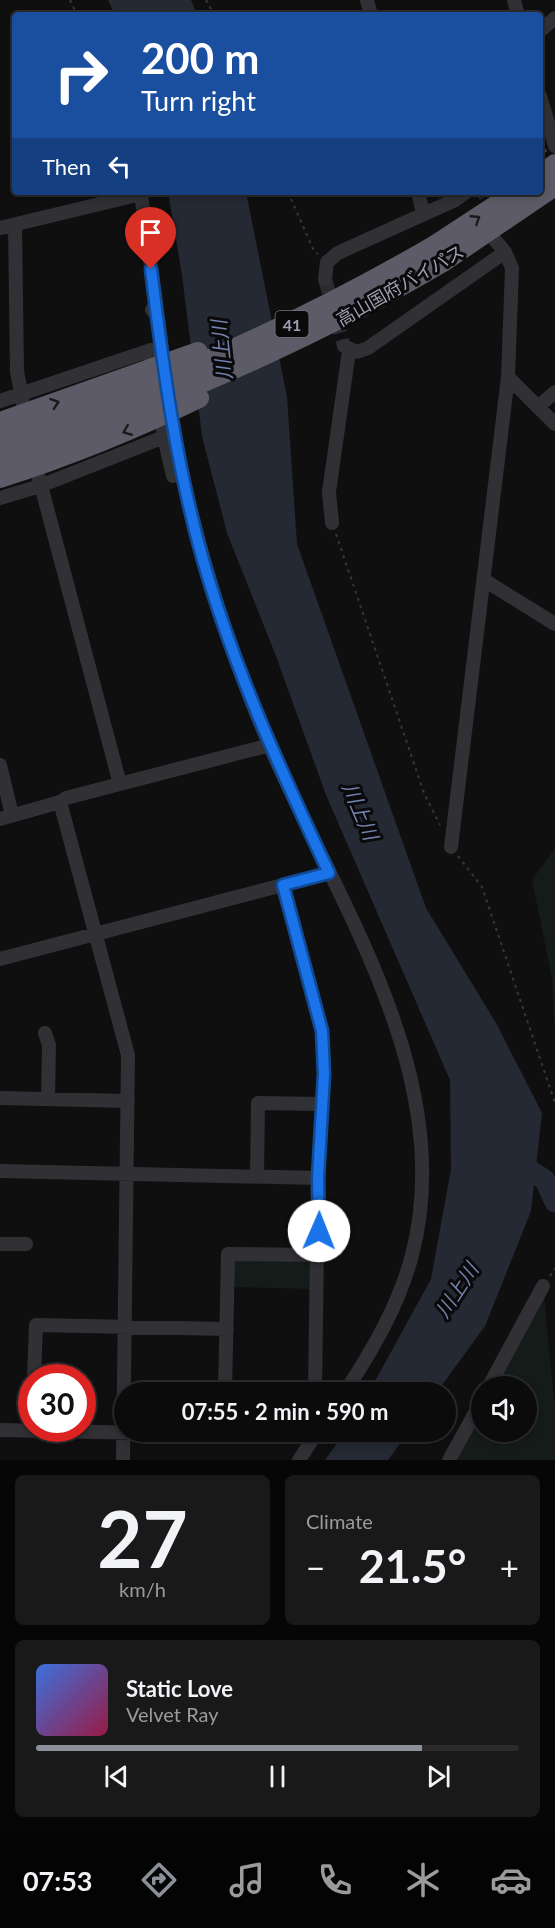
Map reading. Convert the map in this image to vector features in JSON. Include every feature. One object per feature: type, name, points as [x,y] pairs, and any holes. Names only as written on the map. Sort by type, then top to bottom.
[{"type":"highway","name":"高山国府バイパス","points":[[0,459],[146,397],[309,336],[439,254],[512,195]]},
{"type":"highway","name":"高山国府バイパス","points":[[0,440],[146,397],[308,316],[489,233],[542,195]]},
{"type":"highway","name":"41","points":[[0,422],[250,333],[340,293],[439,254]]},
{"type":"highway","name":"41","points":[[0,478],[58,459],[154,420],[211,392],[309,336]]},
{"type":"street","points":[[543,28],[555,18]]},
{"type":"street","points":[[543,119],[545,134],[555,146]]},
{"type":"street","points":[[0,228],[137,195]]},
{"type":"street","points":[[141,195],[175,441],[187,497],[215,599],[270,745],[376,972],[397,1033],[414,1105],[420,1162],[417,1229],[407,1270],[386,1325],[351,1382]]},
{"type":"street","points":[[419,195],[423,213]]},
{"type":"street","points":[[325,279],[327,262],[338,253],[462,195]]},
{"type":"street","points":[[15,225],[20,393],[40,486],[120,784]]},
{"type":"street","points":[[451,847],[508,377],[512,268],[505,252],[489,233]]},
{"type":"street","points":[[332,523],[329,492],[346,349],[357,352],[368,348],[505,252]]},
{"type":"street","points":[[156,303],[150,314],[151,350],[164,437],[176,489],[187,497]]},
{"type":"street","points":[[0,401],[151,350]]},
{"type":"street","points":[[508,377],[555,424]]},
{"type":"street","points":[[539,406],[555,392]]},
{"type":"street","points":[[0,498],[40,486],[164,437]]},
{"type":"street","points":[[484,580],[555,624]]},
{"type":"street","points":[[0,765],[6,817],[60,802],[66,798],[270,745]]},
{"type":"street","points":[[60,802],[128,1055],[124,1382]]},
{"type":"street","points":[[0,958],[329,873]]},
{"type":"street","points":[[283,885],[322,1031],[324,1074],[318,1178],[315,1382]]},
{"type":"street","points":[[45,1034],[49,1045],[48,1099]]},
{"type":"street","points":[[0,1098],[128,1101]]},
{"type":"street","points":[[257,1177],[258,1103],[321,1104]]},
{"type":"street","points":[[0,1172],[318,1178]]},
{"type":"street","points":[[0,1244],[26,1244]]},
{"type":"street","points":[[225,1382],[228,1254],[318,1255]]},
{"type":"street","points":[[494,1376],[543,1286]]},
{"type":"street","points":[[34,1364],[36,1325],[227,1329]]},
{"type":"street","points":[[449,1460],[471,1420]]},
{"type":"street","points":[[0,1431],[18,1430]]},
{"type":"street","points":[[96,1431],[114,1432]]},
{"type":"street","points":[[123,1442],[123,1460]]},
{"type":"street","points":[[299,1460],[311,1442]]},
{"type":"path","points":[[289,195],[314,251],[327,262]]},
{"type":"path","points":[[332,523],[424,793],[451,847],[482,887],[555,1103]]},
{"type":"shaded area","points":[[555,848],[555,1034],[552,978],[532,880]]},
{"type":"shaded area","points":[[238,1257],[308,1259],[313,1263],[312,1289],[231,1287],[232,1263]]},
{"type":"shaded area","points":[[543,1286],[555,1409],[555,1460],[449,1460],[471,1419],[471,1442],[537,1442],[537,1376],[494,1376]]},
{"type":"water","points":[[108,0],[191,0],[196,12],[114,12]]},
{"type":"water","name":"川上川","points":[[169,195],[247,195],[287,397],[297,544],[426,908],[496,1023],[542,1113],[531,1211],[485,1326],[444,1382],[374,1382],[431,1279],[451,1169],[450,1080],[326,795],[276,656],[227,533],[202,436],[182,275]]},
{"type":"water","points":[[338,1442],[401,1442],[388,1460],[325,1460]]},
{"type":"waterway","points":[[513,1155],[525,1167],[545,1180],[555,1202]]},
{"type":"tunnel","points":[[325,279],[344,346]]},
{"type":"route","points":[[151,269],[160,347],[175,441],[203,560],[259,720],[329,873],[283,885],[322,1031],[324,1074],[318,1178],[320,1184],[319,1231]]}]
